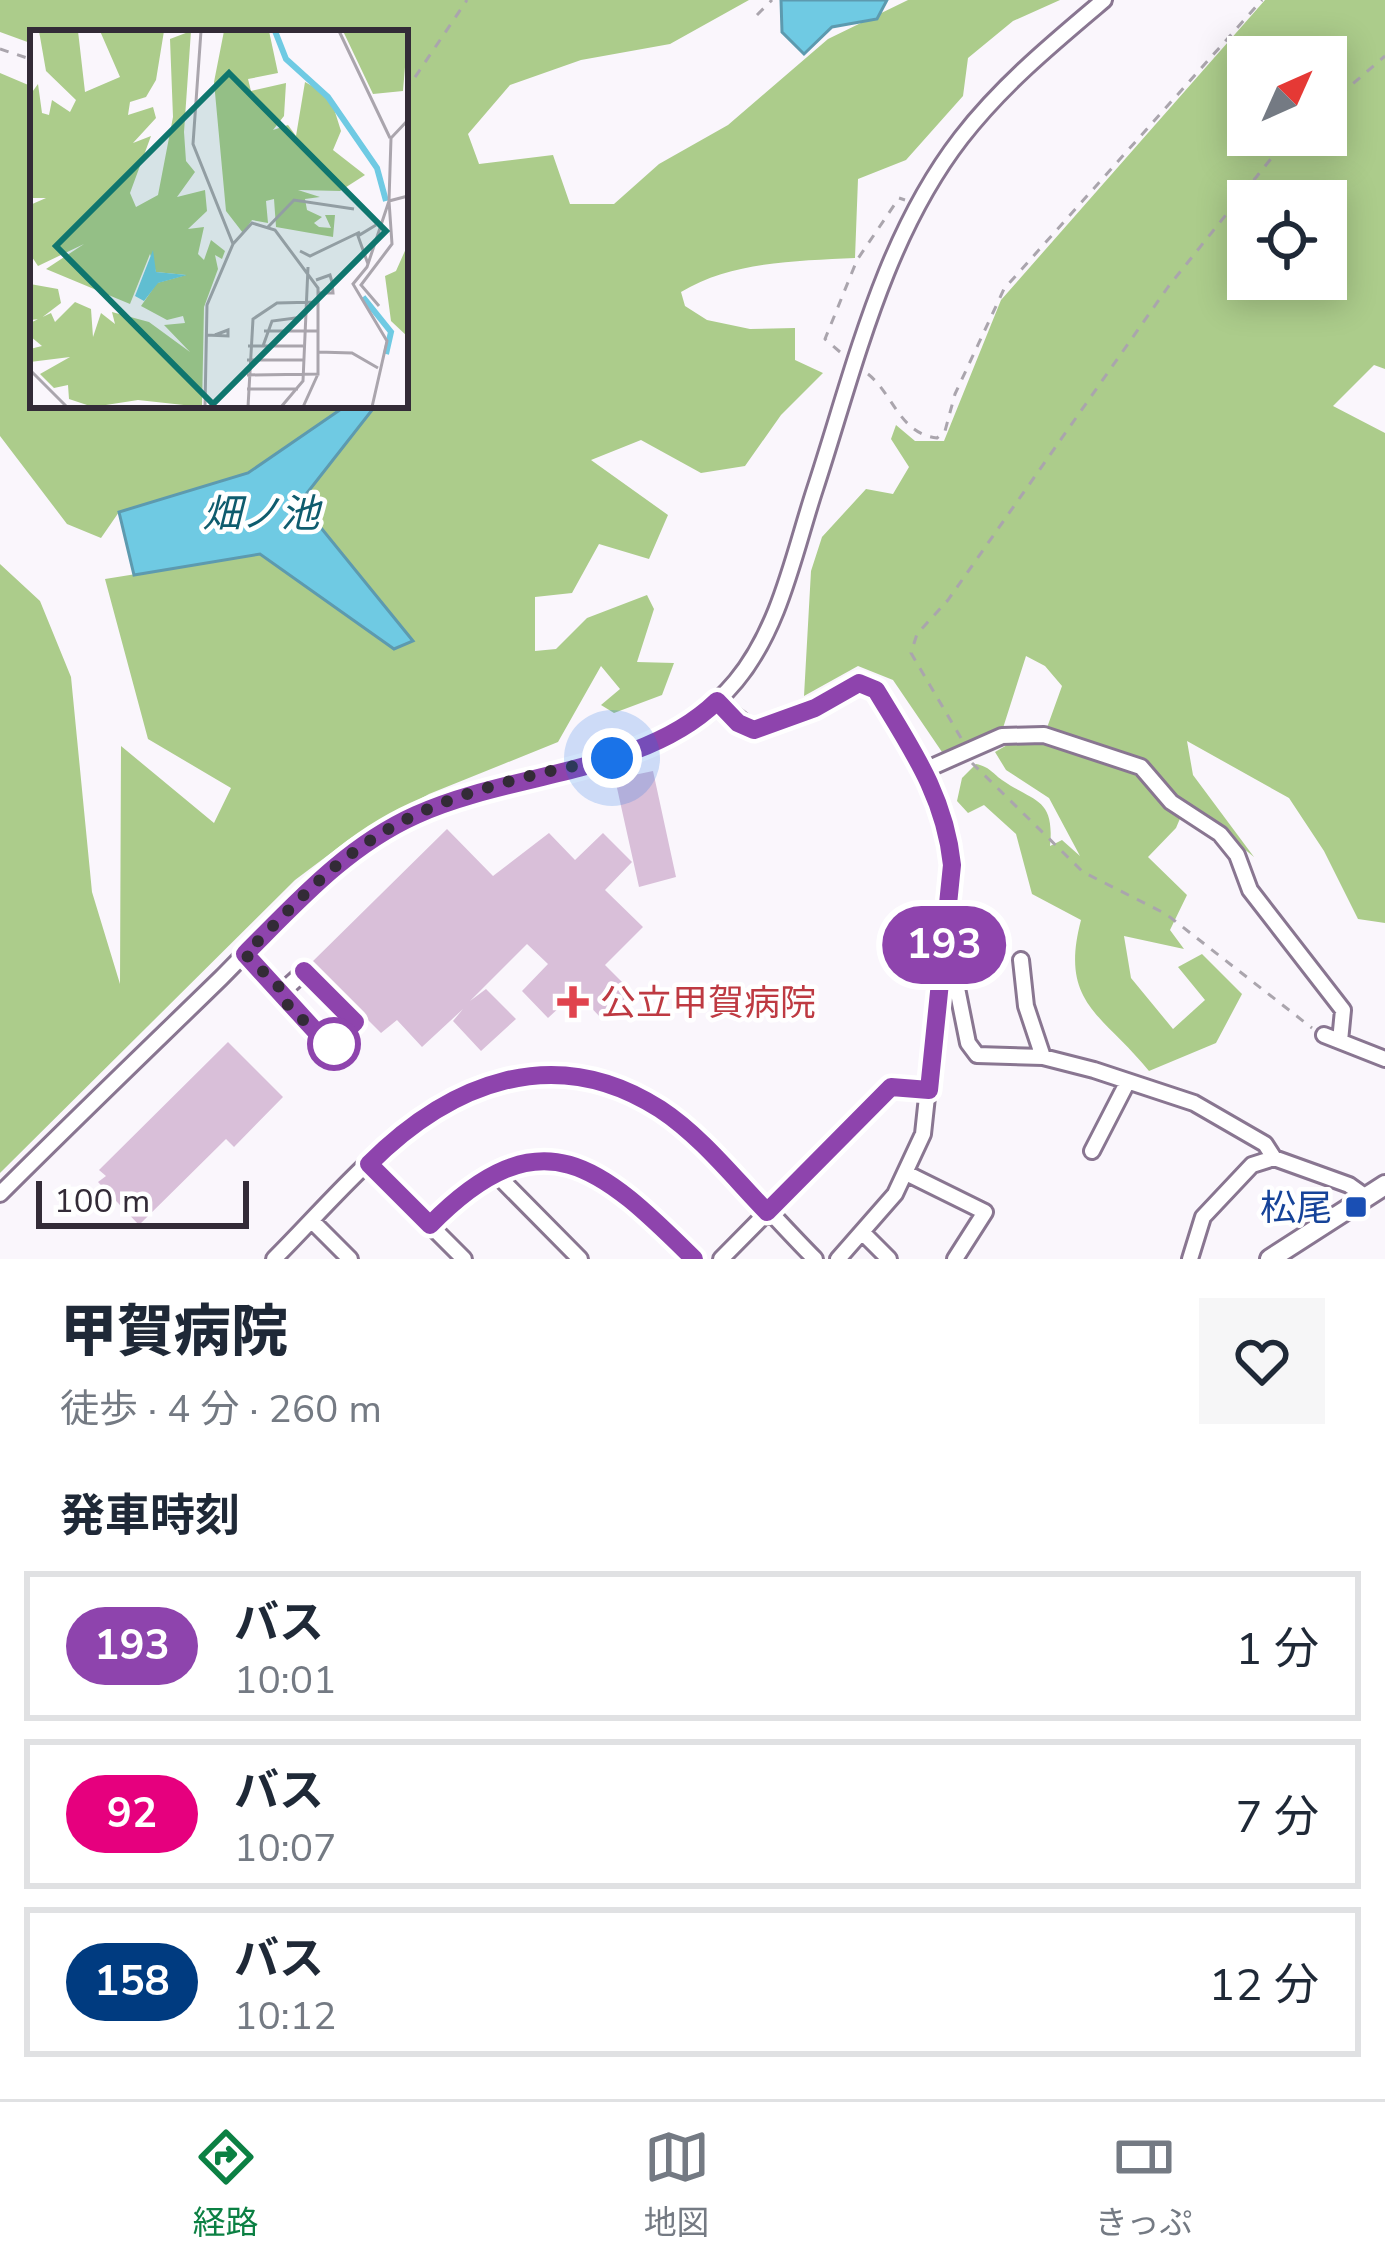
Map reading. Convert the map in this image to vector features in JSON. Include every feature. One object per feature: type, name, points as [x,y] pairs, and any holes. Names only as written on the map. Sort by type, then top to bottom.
[{"type":"main road","points":[[1270,1259],[1385,1185]]},
{"type":"street","points":[[0,1194],[328,872],[391,827],[463,796],[647,746],[692,723],[717,701],[754,655],[777,607],[868,323],[918,205],[959,140],[1001,91],[1104,0]]},
{"type":"street","points":[[717,701],[738,723],[754,730],[815,708],[859,683],[876,690],[925,770],[943,813],[952,865],[923,1134],[906,1173],[864,1234],[838,1259]]},
{"type":"street","points":[[925,770],[1002,736],[1044,735],[1141,767],[1171,802],[1220,834],[1237,855],[1240,876],[1343,1010],[1340,1042]]},
{"type":"street","points":[[245,954],[330,1047],[355,1022],[304,971],[283,991]]},
{"type":"street","points":[[1021,960],[1026,1006],[1043,1057]]},
{"type":"street","points":[[942,969],[955,978],[972,1051],[985,1058],[1043,1057],[1194,1103],[1264,1144],[1274,1158],[1349,1185],[1363,1195]]},
{"type":"street","points":[[1324,1035],[1385,1059]]},
{"type":"street","points":[[274,1259],[411,1123],[454,1096],[509,1079],[569,1077],[633,1095],[661,1110],[815,1259]]},
{"type":"street","points":[[1092,1151],[1127,1082]]},
{"type":"street","points":[[721,1259],[891,1087],[929,1090]]},
{"type":"street","points":[[1190,1259],[1202,1217],[1216,1198],[1252,1165],[1274,1158]]},
{"type":"street","points":[[430,1225],[471,1186],[495,1173],[554,1163],[594,1172],[626,1192],[694,1259]]},
{"type":"street","points":[[369,1164],[464,1259]]},
{"type":"street","points":[[495,1173],[580,1259]]},
{"type":"street","points":[[906,1173],[985,1212],[955,1259]]},
{"type":"street","points":[[312,1221],[350,1259]]},
{"type":"street","points":[[864,1234],[889,1259]]},
{"type":"path","points":[[408,88],[467,0]]},
{"type":"path","points":[[757,15],[772,0]]},
{"type":"path","points":[[867,373],[885,388],[908,426],[923,437],[937,438],[945,431],[955,394],[1004,290],[1262,0]]},
{"type":"path","points":[[0,49],[30,59]]},
{"type":"path","points":[[1347,89],[1385,56]]},
{"type":"path","points":[[1272,156],[1168,287],[948,600],[916,634],[911,653],[946,704],[974,766],[1083,872],[1166,914],[1324,1035]]},
{"type":"path","points":[[840,352],[825,339],[857,260],[899,198],[918,205]]},
{"type":"green space","points":[[0,0],[749,0],[670,44],[581,60],[510,85],[468,134],[479,164],[553,155],[570,204],[614,204],[659,164],[728,125],[828,39],[908,0],[1060,0],[1013,21],[968,58],[963,96],[906,160],[858,179],[855,258],[743,268],[681,292],[685,306],[707,320],[750,329],[795,328],[795,360],[823,373],[781,415],[745,466],[701,473],[641,440],[591,460],[668,515],[649,559],[599,544],[572,593],[535,597],[535,651],[556,649],[587,618],[647,595],[654,609],[637,662],[674,663],[662,695],[614,713],[601,705],[620,689],[601,666],[558,742],[429,794],[351,838],[295,880],[0,1173],[0,564],[40,601],[71,677],[92,892],[120,984],[121,746],[214,823],[231,788],[148,739],[105,579],[260,554],[394,649],[412,641],[300,502],[372,408],[408,408],[408,30],[30,30],[30,43],[0,32]]},
{"type":"green space","points":[[1265,0],[1385,0],[1385,369],[1374,365],[1333,406],[1385,433],[1385,923],[1358,919],[1324,851],[1289,798],[1187,741],[1193,775],[1254,857],[1187,802],[1176,828],[1148,857],[1187,895],[1170,930],[1184,949],[1124,936],[1131,978],[1173,1029],[1205,1000],[1178,967],[1202,954],[1242,994],[1216,1043],[1149,1071],[1101,1020],[1080,989],[1076,948],[1081,920],[1032,894],[1016,834],[984,805],[968,813],[957,801],[962,778],[976,764],[984,767],[1040,803],[1049,818],[1050,846],[1062,840],[1080,856],[1049,798],[1006,770],[995,752],[1014,741],[1044,736],[1062,686],[1045,666],[1026,656],[1003,728],[942,752],[893,680],[858,666],[804,696],[811,571],[822,537],[866,489],[893,494],[909,467],[891,439],[896,425],[915,441],[944,441],[1001,300],[1227,43],[1227,156],[1347,156],[1347,36],[1233,36]]},
{"type":"green space","points":[[0,73],[30,86],[30,408],[343,408],[248,473],[119,512],[101,538],[67,524],[0,436]]},
{"type":"water","points":[[781,0],[887,0],[877,19],[832,27],[804,54],[782,32]]},
{"type":"water","name":"畑ノ池","points":[[343,408],[374,408],[300,502],[413,641],[394,649],[260,554],[134,575],[119,512],[248,473]]},
{"type":"building","points":[[653,771],[676,877],[639,887],[615,779]]},
{"type":"building","name":"公立甲賀病院","points":[[447,829],[493,876],[549,833],[575,860],[603,833],[632,862],[605,890],[643,927],[605,965],[632,992],[603,1020],[576,992],[548,1018],[522,991],[548,964],[527,944],[470,1001],[486,989],[516,1019],[481,1051],[453,1021],[463,1009],[422,1047],[397,1020],[381,1033],[311,963]]},
{"type":"building","points":[[228,1042],[283,1097],[234,1147],[226,1139],[139,1225],[98,1182],[106,1176],[99,1170]]},
{"type":"bus line","name":"193","points":[[304,971],[355,1022],[330,1047],[245,954],[328,872],[391,827],[463,796],[647,746],[692,723],[717,701],[738,723],[754,730],[815,708],[859,683],[876,690],[936,790],[949,838],[952,865],[929,1090],[891,1087],[767,1212],[661,1110],[633,1095],[569,1077],[509,1079],[454,1096],[411,1123],[369,1164],[430,1225],[471,1186],[495,1173],[528,1164],[579,1167],[618,1185],[694,1259]]},
{"type":"place","name":"公立甲賀病院","points":[[573,1002]]},
{"type":"place","name":"松尾","points":[[1356,1207]]},
{"type":"route","points":[[334,1044],[330,1047],[284,1001],[283,991],[245,954],[304,893],[370,840],[418,814],[463,796],[612,758]]}]
